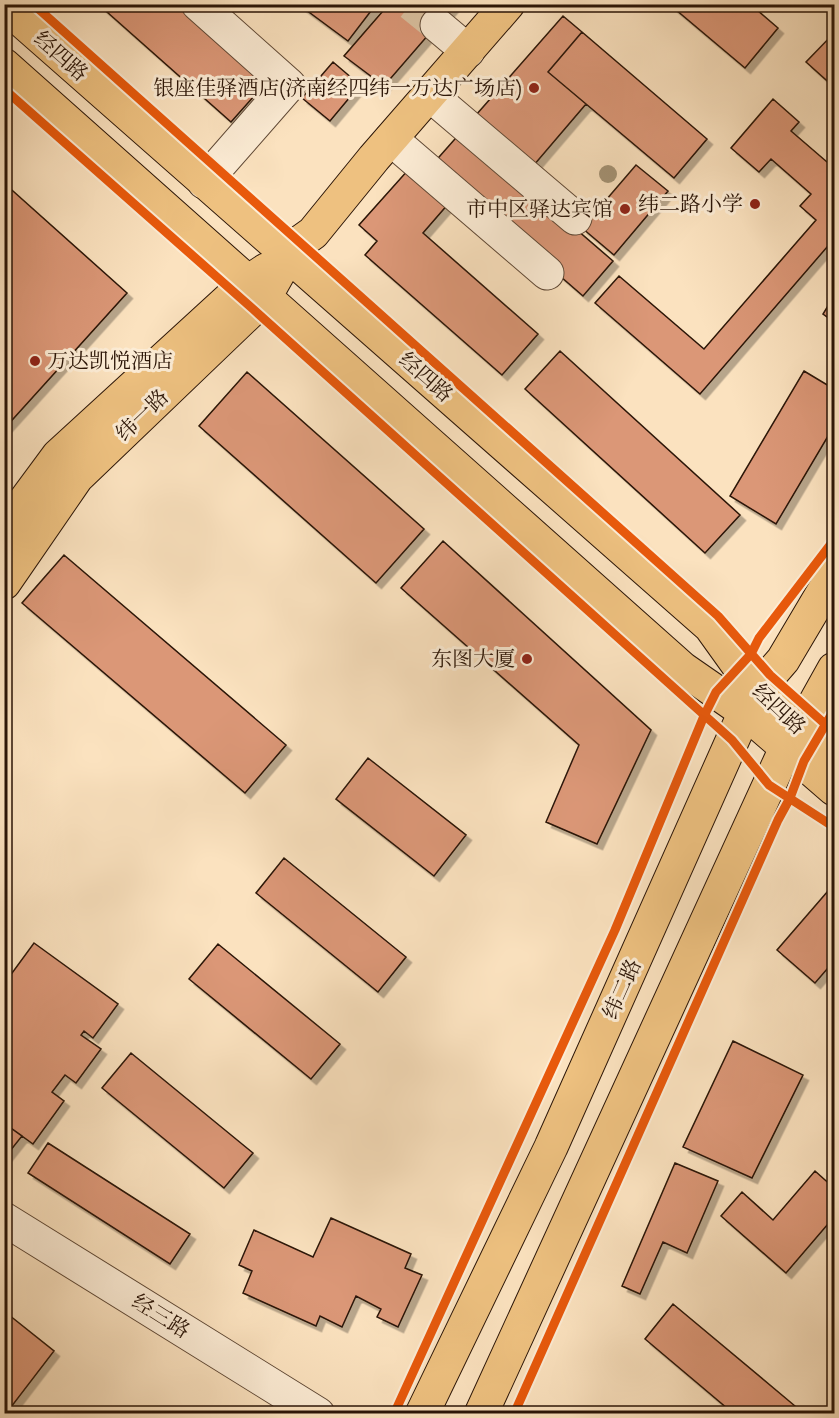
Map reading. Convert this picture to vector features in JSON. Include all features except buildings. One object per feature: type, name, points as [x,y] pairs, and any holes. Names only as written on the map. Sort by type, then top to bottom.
[{"type":"main road","name":"纬一路","points":[[4,583],[78,477],[299,243],[314,233],[391,139],[508,4]]},
{"type":"main road","name":"经四路","points":[[4,5],[710,626],[752,702]]},
{"type":"main road","name":"经四路","points":[[4,65],[683,669],[752,702],[793,737],[834,760]]},
{"type":"main road","name":"纬一路","points":[[4,529],[58,456],[257,290]]},
{"type":"main road","name":"纬二路","points":[[423,1413],[551,1147],[752,702],[783,660],[834,574]]},
{"type":"main road","points":[[481,1413],[793,737],[834,669]]},
{"type":"main road","name":"经四路","points":[[793,737],[834,789]]},
{"type":"street","points":[[198,4],[289,85],[204,182]]},
{"type":"street","points":[[437,25],[468,51]]},
{"type":"street","points":[[430,95],[575,218]]},
{"type":"street","points":[[391,139],[547,273]]},
{"type":"street","name":"经三路","points":[[4,1219],[318,1413]]},
{"type":"tunnel","points":[[411,4],[437,25]]},
{"type":"cycle path","points":[[33,4],[718,616],[770,675],[834,732]]},
{"type":"cycle path","points":[[4,89],[253,309],[732,740],[769,785],[834,827]]},
{"type":"cycle path","points":[[394,1414],[615,930],[716,692],[751,654],[759,638],[834,540]]},
{"type":"cycle path","points":[[514,1414],[778,820],[790,798],[804,761],[834,710]]},
{"type":"place","name":"银座佳驿酒店(济南经四纬一万达广场店)","points":[[534,88]]},
{"type":"place","name":"纬二路小学","points":[[755,204]]},
{"type":"place","name":"市中区驿达宾馆","points":[[625,209]]},
{"type":"place","name":"万达凯悦酒店","points":[[35,361]]},
{"type":"place","name":"东图大厦","points":[[527,659]]}]
